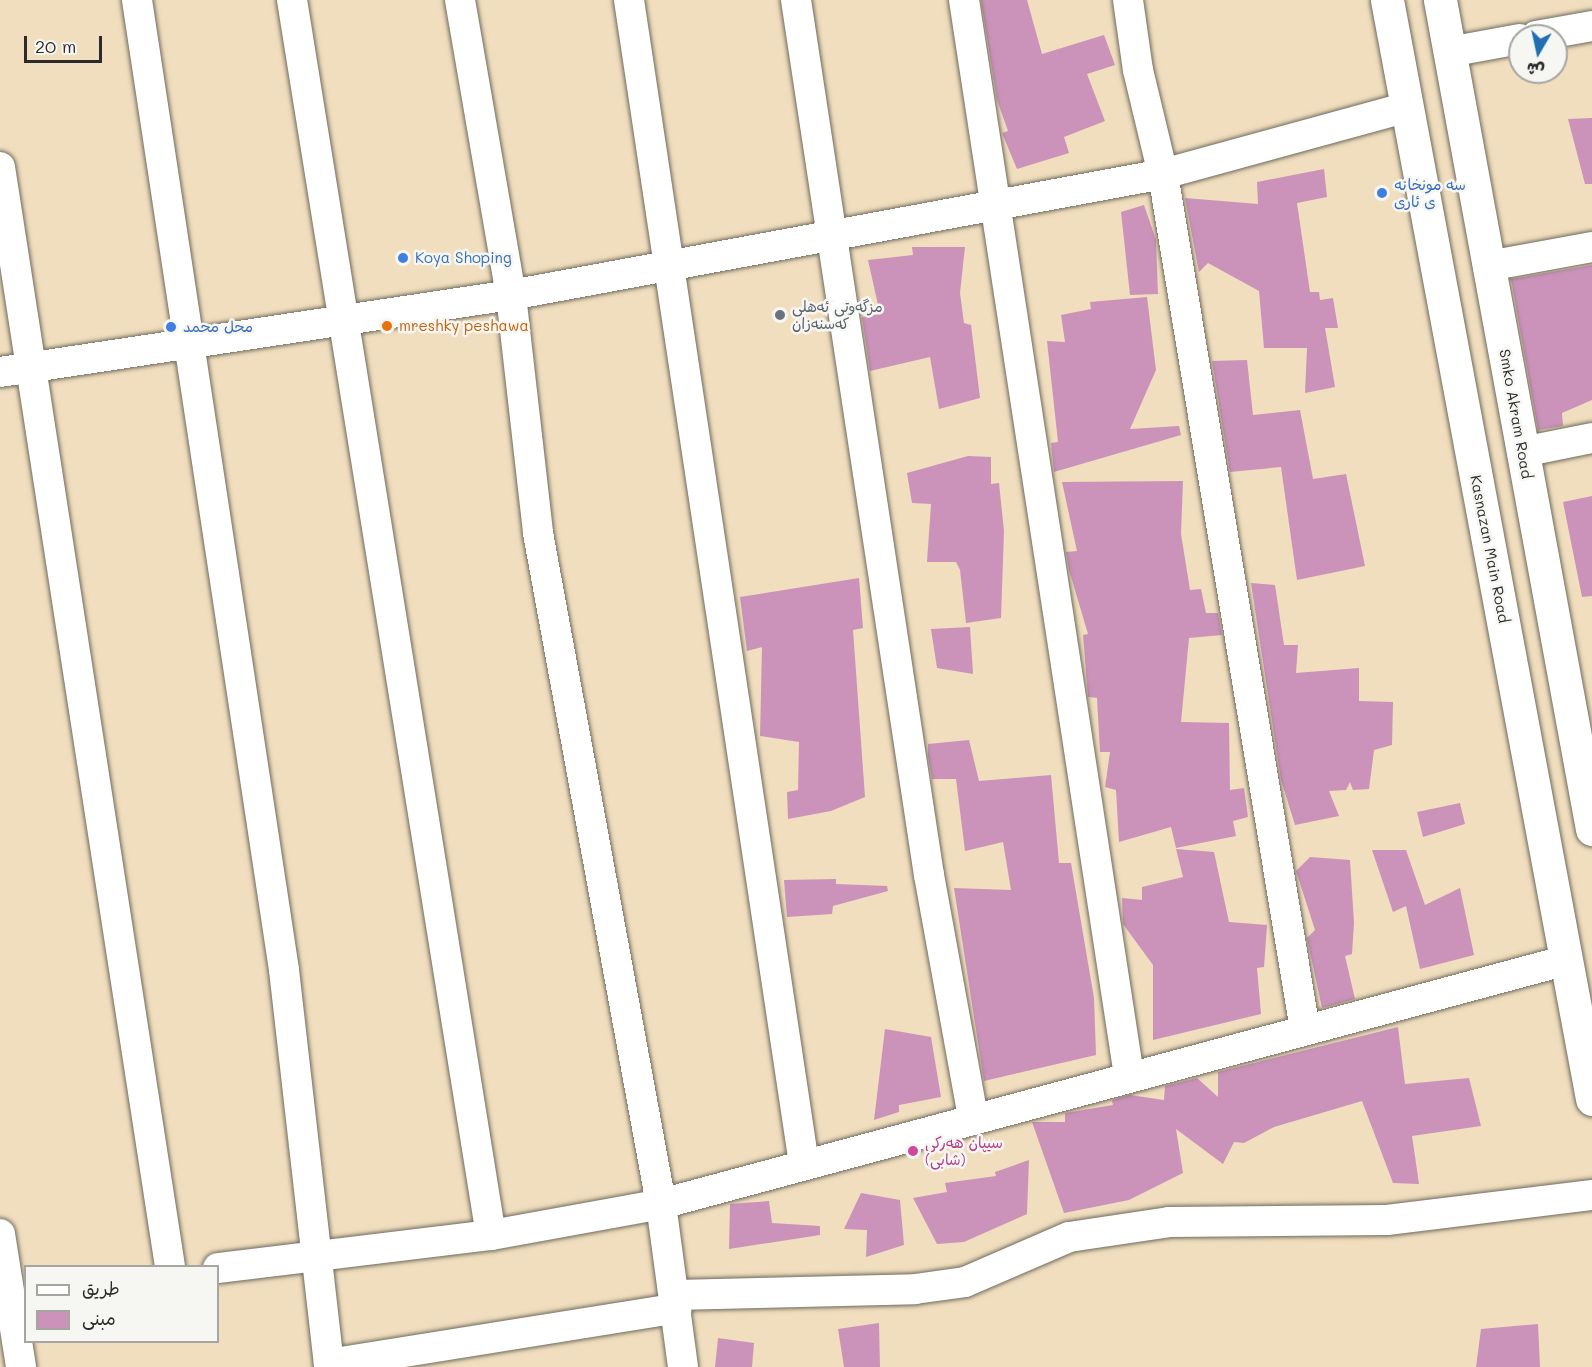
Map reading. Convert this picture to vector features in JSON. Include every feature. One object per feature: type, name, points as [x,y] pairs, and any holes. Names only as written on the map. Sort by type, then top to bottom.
[{"type":"street","points":[[137,0],[191,343],[284,970],[319,1257],[329,1366],[676,1302],[915,1289],[965,1282],[1069,1237],[1169,1222],[1387,1220],[1592,1195]]},
{"type":"street","points":[[292,0],[491,1235]]},
{"type":"street","points":[[460,0],[512,296],[538,533],[661,1204],[683,1367]]},
{"type":"street","points":[[629,0],[804,1164]]},
{"type":"street","points":[[796,0],[929,875],[973,1118]]},
{"type":"street","points":[[964,0],[1129,1076]]},
{"type":"street","points":[[1128,0],[1138,70],[1163,174],[1305,1030]]},
{"type":"street","name":"Kasnazan Main Road","points":[[1388,0],[1592,1099]]},
{"type":"street","name":"Smko Akram Road","points":[[1440,0],[1522,452],[1589,795],[1592,829]]},
{"type":"street","points":[[1568,30],[1592,26]]},
{"type":"street","points":[[1449,52],[1508,41]]},
{"type":"street","points":[[0,372],[512,296],[1163,174],[1408,107]]},
{"type":"street","points":[[0,167],[170,1265]]},
{"type":"street","points":[[1488,266],[1592,247]]},
{"type":"street","points":[[1522,452],[1592,438]]},
{"type":"street","points":[[219,1268],[491,1235],[661,1204],[973,1118],[1567,960]]},
{"type":"street","points":[[0,1234],[11,1271],[21,1367]]},
{"type":"building","points":[[981,0],[1027,0],[1042,54],[1104,35],[1115,65],[1087,74],[1105,121],[1064,137],[1069,153],[1017,169],[1002,133],[1008,131],[997,100]]},
{"type":"building","points":[[1592,118],[1592,184],[1585,184],[1568,119]]},
{"type":"building","points":[[1324,169],[1327,197],[1297,203],[1310,292],[1319,292],[1320,300],[1333,298],[1338,328],[1325,328],[1335,387],[1305,393],[1307,348],[1264,348],[1259,291],[1208,263],[1199,272],[1185,198],[1258,204],[1257,182]]},
{"type":"building","points":[[1144,205],[1156,240],[1158,294],[1130,295],[1121,212]]},
{"type":"building","points":[[912,247],[965,247],[960,293],[964,323],[971,325],[980,398],[939,409],[930,357],[870,371],[862,317],[880,314],[868,260],[913,255]]},
{"type":"building","points":[[1592,265],[1592,400],[1562,413],[1563,426],[1538,430],[1511,279]]},
{"type":"building","points":[[1147,297],[1156,370],[1130,429],[1179,426],[1181,435],[1054,472],[1051,443],[1058,442],[1047,341],[1065,342],[1061,315],[1091,309],[1090,302]]},
{"type":"building","points":[[1247,360],[1253,415],[1300,410],[1313,479],[1346,474],[1365,566],[1297,580],[1281,467],[1230,472],[1212,361]]},
{"type":"building","points":[[968,456],[991,457],[991,484],[999,483],[1004,531],[1001,618],[966,623],[960,570],[956,562],[927,562],[931,504],[912,503],[907,473]]},
{"type":"building","points":[[1183,481],[1181,534],[1190,590],[1201,589],[1206,613],[1218,613],[1222,635],[1189,638],[1181,722],[1229,723],[1230,790],[1244,788],[1248,817],[1233,821],[1236,836],[1176,848],[1171,827],[1119,842],[1116,790],[1105,787],[1110,752],[1100,752],[1097,698],[1088,697],[1083,635],[1088,634],[1069,570],[1066,552],[1077,551],[1062,482]]},
{"type":"building","points":[[1592,496],[1592,596],[1582,597],[1563,502]]},
{"type":"building","points":[[859,578],[863,628],[853,630],[865,797],[831,811],[788,819],[787,792],[798,790],[799,742],[760,736],[762,647],[747,651],[740,597]]},
{"type":"building","points":[[1251,583],[1275,585],[1284,645],[1298,645],[1296,673],[1359,668],[1359,701],[1393,702],[1392,745],[1374,750],[1369,789],[1353,790],[1350,782],[1346,790],[1329,791],[1339,816],[1295,825],[1281,780]]},
{"type":"building","points":[[970,627],[973,674],[937,668],[931,629]]},
{"type":"building","points":[[969,740],[979,781],[1051,775],[1059,863],[1071,863],[1094,998],[1096,1055],[984,1081],[954,888],[1011,890],[1003,842],[965,851],[956,779],[932,779],[928,756],[928,744]]},
{"type":"building","points":[[1460,803],[1465,824],[1423,837],[1417,812]]},
{"type":"building","points":[[1176,849],[1214,852],[1229,922],[1267,925],[1264,967],[1257,968],[1261,1014],[1153,1040],[1153,965],[1123,924],[1122,898],[1142,900],[1142,887],[1183,877]]},
{"type":"building","points":[[1372,850],[1406,850],[1425,905],[1460,888],[1474,955],[1420,969],[1406,906],[1393,912]]},
{"type":"building","points":[[1310,857],[1350,860],[1354,923],[1352,954],[1345,956],[1355,999],[1322,1008],[1307,938],[1315,930],[1296,871]]},
{"type":"building","points":[[836,879],[836,884],[887,886],[888,891],[833,906],[832,914],[787,917],[784,880]]},
{"type":"building","points":[[1398,1027],[1405,1084],[1469,1078],[1481,1126],[1412,1136],[1419,1184],[1393,1183],[1362,1101],[1274,1127],[1244,1143],[1234,1142],[1223,1164],[1176,1129],[1183,1173],[1129,1200],[1064,1213],[1032,1122],[1065,1122],[1065,1113],[1113,1105],[1112,1100],[1130,1095],[1164,1100],[1165,1086],[1197,1078],[1218,1097],[1218,1072]]},
{"type":"building","points":[[885,1029],[931,1037],[941,1097],[899,1105],[899,1112],[874,1120]]},
{"type":"building","points":[[1029,1160],[1027,1214],[964,1242],[937,1244],[913,1198],[947,1192],[945,1183],[996,1176],[995,1172]]},
{"type":"building","points":[[861,1193],[900,1200],[904,1245],[866,1257],[867,1230],[844,1229]]},
{"type":"building","points":[[769,1201],[772,1223],[820,1226],[820,1235],[729,1249],[730,1204]]},
{"type":"building","points":[[879,1323],[880,1367],[844,1367],[838,1329]]},
{"type":"building","points":[[1538,1324],[1540,1367],[1476,1367],[1481,1329]]},
{"type":"building","points":[[718,1338],[754,1343],[752,1367],[715,1367]]},
{"type":"place","name":"سه مونخانه ی ئاری","points":[[1382,193]]},
{"type":"place","name":"Koya Shoping","points":[[403,258]]},
{"type":"place","name":"مزگەوتی ئەهلی کەسنەزان","points":[[780,315]]},
{"type":"place","name":"mreshky peshawa","points":[[387,326]]},
{"type":"place","name":"محل محمد","points":[[171,327]]},
{"type":"place","name":"سیپان هەرکی (شابی)","points":[[913,1151]]}]
